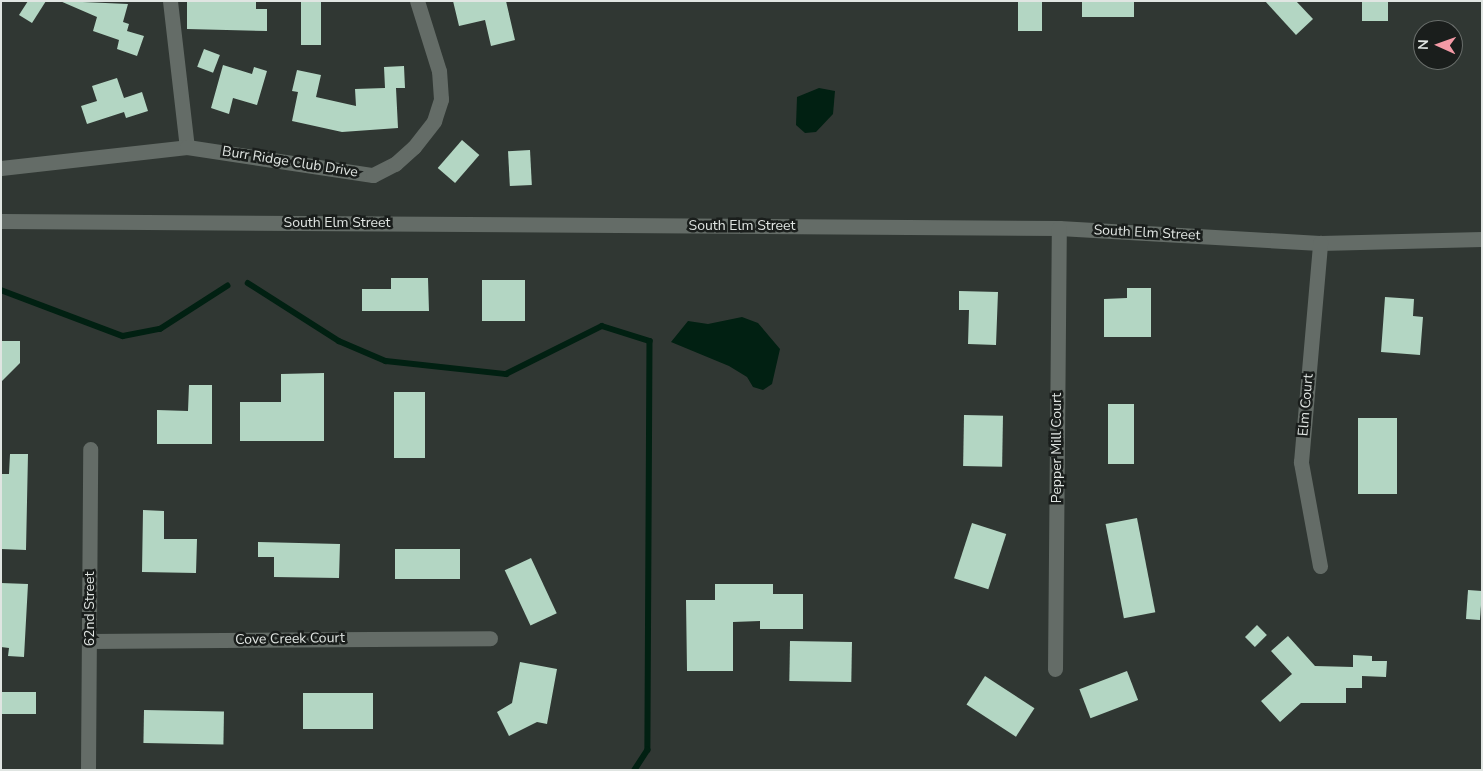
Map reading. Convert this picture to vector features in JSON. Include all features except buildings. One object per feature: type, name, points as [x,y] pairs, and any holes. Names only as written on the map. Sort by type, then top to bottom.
[{"type":"street","points":[[170,1],[187,147]]},
{"type":"street","name":"Burr Ridge Club Drive","points":[[1,168],[187,147],[341,173],[373,175],[395,164],[414,148],[434,121],[441,99],[439,70],[417,1]]},
{"type":"street","name":"South Elm Street","points":[[1,221],[1059,228],[1320,243],[1482,239]]},
{"type":"street","name":"Pepper Mill Court","points":[[1055,669],[1059,228]]},
{"type":"street","name":"Elm Court","points":[[1320,243],[1300,462],[1320,566]]},
{"type":"street","name":"62nd Street","points":[[88,770],[90,449]]},
{"type":"street","name":"Cove Creek Court","points":[[90,641],[490,638]]},
{"type":"shaded area","points":[[819,88],[835,91],[833,114],[816,132],[805,133],[796,125],[797,97]]},
{"type":"shaded area","points":[[742,317],[758,323],[780,349],[772,384],[763,390],[753,387],[747,377],[729,366],[671,342],[688,321],[708,324]]},
{"type":"waterway","points":[[248,283],[339,341],[386,361],[506,374],[602,326],[650,341],[648,750],[635,770]]},
{"type":"waterway","points":[[1,290],[123,336],[160,329],[227,286]]}]
